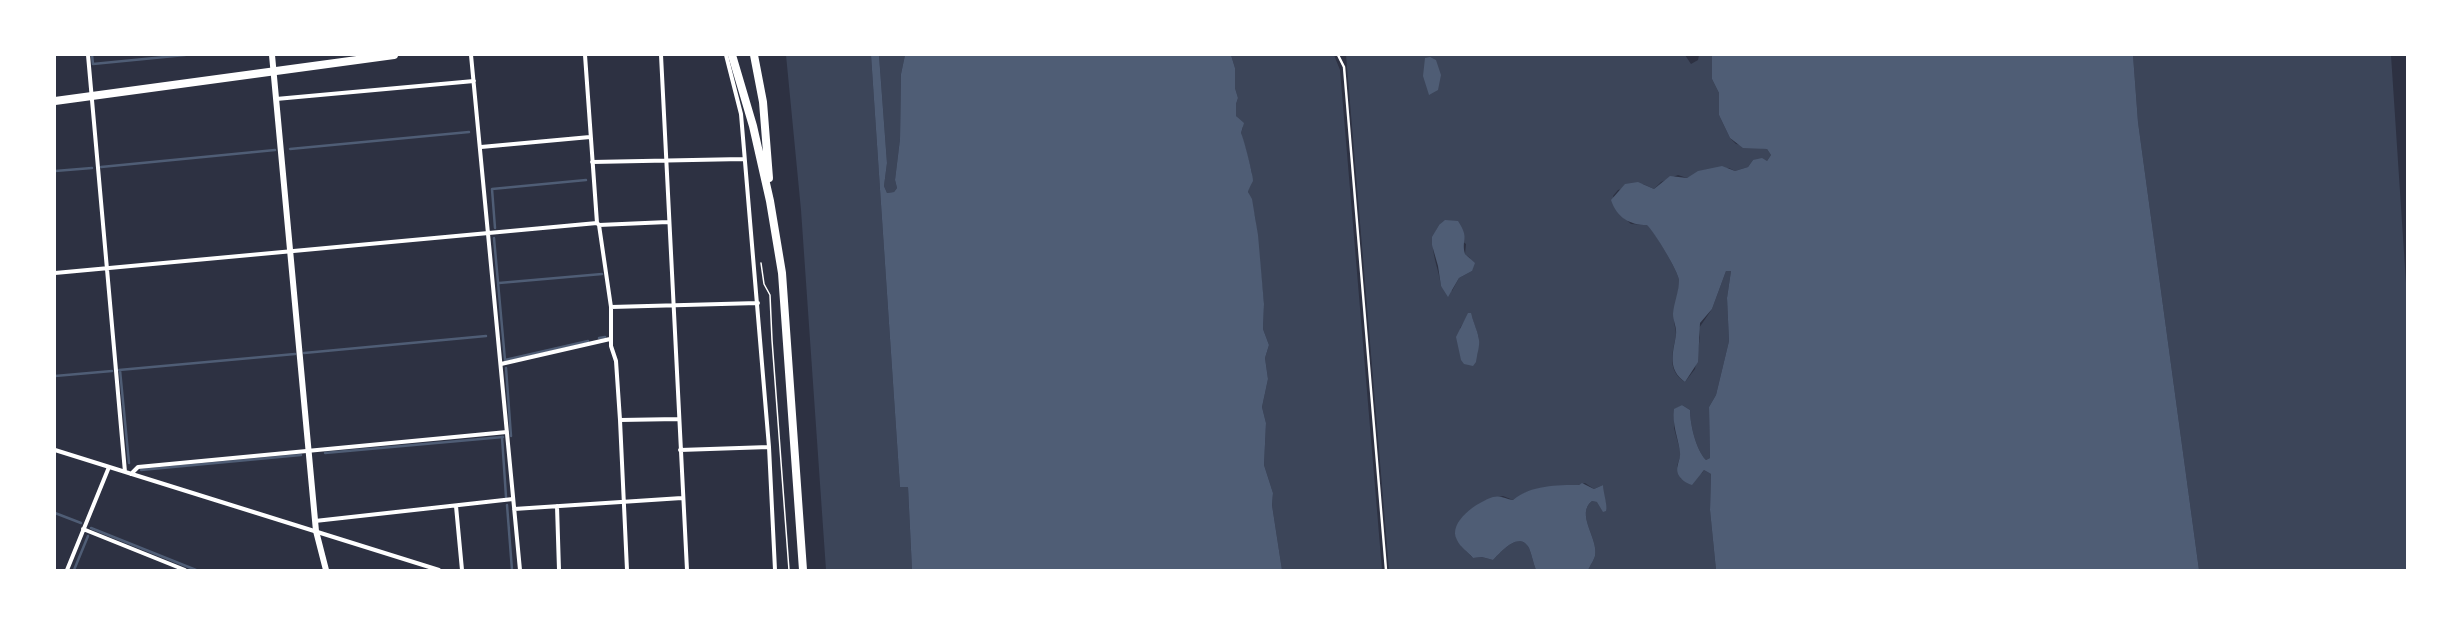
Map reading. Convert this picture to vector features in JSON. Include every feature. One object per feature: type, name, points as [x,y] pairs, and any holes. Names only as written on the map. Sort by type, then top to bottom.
[{"type":"main road","points":[[55,101],[394,55]]},
{"type":"main road","points":[[732,55],[752,126],[770,201],[782,273],[803,570]]},
{"type":"main road","points":[[754,55],[763,102],[770,201]]},
{"type":"street","points":[[88,55],[125,472]]},
{"type":"street","points":[[272,55],[316,531],[326,570]]},
{"type":"street","points":[[471,55],[481,147],[520,570]]},
{"type":"street","points":[[585,55],[590,137],[598,224],[611,307],[610,339],[616,361],[627,570]]},
{"type":"street","points":[[661,55],[672,305],[687,570]]},
{"type":"street","points":[[726,55],[740,114],[743,159],[758,303],[769,447],[775,570]]},
{"type":"street","points":[[276,99],[474,81]]},
{"type":"street","points":[[481,147],[590,137]]},
{"type":"street","points":[[592,162],[743,159]]},
{"type":"street","points":[[55,273],[598,224],[668,222]]},
{"type":"street","points":[[611,307],[758,303]]},
{"type":"street","points":[[501,364],[610,339]]},
{"type":"street","points":[[620,420],[679,419]]},
{"type":"street","points":[[131,474],[138,467],[308,449],[507,432]]},
{"type":"street","points":[[680,450],[769,447]]},
{"type":"street","points":[[55,450],[439,570]]},
{"type":"street","points":[[67,570],[109,467]]},
{"type":"street","points":[[514,509],[682,498]]},
{"type":"street","points":[[315,521],[513,499]]},
{"type":"street","points":[[456,506],[462,570]]},
{"type":"street","points":[[556,506],[559,570]]},
{"type":"street","points":[[83,529],[186,570]]},
{"type":"lane","points":[[1338,55],[1344,67],[1386,570]]},
{"type":"path","points":[[760,262],[764,284],[770,295],[789,570]]},
{"type":"shaded area","points":[[786,55],[871,55],[900,487],[908,487],[912,570],[826,570],[801,210]]},
{"type":"shaded area","points":[[871,55],[879,55],[887,163],[884,186],[887,193],[894,192],[897,188],[895,180],[900,139],[901,74],[905,55],[1231,55],[1235,68],[1235,88],[1238,98],[1236,104],[1236,116],[1244,123],[1241,133],[1253,178],[1248,192],[1252,199],[1258,235],[1264,304],[1263,329],[1269,345],[1265,358],[1268,379],[1262,407],[1266,423],[1264,465],[1273,493],[1272,505],[1282,570],[912,570],[908,487],[900,487]]},
{"type":"shaded area","points":[[879,55],[905,55],[901,74],[900,139],[895,180],[897,188],[894,192],[887,193],[884,186],[887,163]]},
{"type":"shaded area","points":[[1231,55],[1334,55],[1340,70],[1382,570],[1282,570],[1272,505],[1273,493],[1264,465],[1266,423],[1262,407],[1268,379],[1265,358],[1269,345],[1263,329],[1264,304],[1255,217],[1248,192],[1252,173],[1241,133],[1243,127],[1236,116],[1236,104],[1238,98],[1235,88],[1235,68]]},
{"type":"shaded area","points":[[1346,55],[1685,55],[1691,64],[1698,60],[1699,55],[1712,55],[1712,79],[1719,93],[1719,115],[1730,138],[1736,144],[1767,149],[1771,155],[1767,161],[1753,160],[1748,167],[1735,171],[1729,168],[1687,178],[1678,175],[1661,182],[1654,189],[1643,184],[1618,190],[1613,196],[1622,216],[1631,224],[1648,225],[1666,252],[1678,275],[1678,295],[1674,310],[1676,335],[1672,360],[1675,372],[1685,382],[1695,369],[1700,337],[1699,328],[1712,309],[1726,271],[1731,271],[1727,298],[1729,341],[1716,395],[1709,407],[1710,458],[1706,460],[1699,450],[1692,429],[1690,410],[1682,405],[1674,410],[1674,428],[1681,454],[1677,466],[1681,479],[1702,473],[1704,470],[1711,474],[1710,510],[1716,570],[1588,570],[1595,556],[1595,549],[1587,520],[1587,506],[1592,501],[1606,503],[1603,497],[1603,485],[1594,489],[1585,483],[1576,486],[1530,491],[1521,494],[1513,500],[1503,496],[1484,501],[1460,520],[1461,546],[1473,558],[1482,557],[1493,560],[1505,548],[1515,542],[1520,541],[1525,543],[1529,548],[1536,570],[1389,570]],"holes":[[[1439,225],[1466,244],[1465,254],[1470,258],[1472,271],[1459,278],[1452,291],[1441,286],[1434,255],[1433,240]],[[1467,317],[1472,317],[1479,338],[1477,356],[1460,328]]]},
{"type":"shaded area","points":[[1712,55],[2133,55],[2138,122],[2199,570],[1716,570],[1710,510],[1711,474],[1704,470],[1692,485],[1684,481],[1679,476],[1677,468],[1680,452],[1674,426],[1674,409],[1682,405],[1690,410],[1692,429],[1699,450],[1706,460],[1710,458],[1709,407],[1716,395],[1729,341],[1727,298],[1731,271],[1726,271],[1712,309],[1700,323],[1698,362],[1685,382],[1679,377],[1673,366],[1676,332],[1673,314],[1679,284],[1678,275],[1666,252],[1647,225],[1635,224],[1625,219],[1617,212],[1611,200],[1625,184],[1638,182],[1654,189],[1670,176],[1687,178],[1698,171],[1722,166],[1735,171],[1748,167],[1753,160],[1762,158],[1767,161],[1771,155],[1767,149],[1743,148],[1730,138],[1719,115],[1719,93],[1712,79]]},
{"type":"shaded area","points":[[2133,55],[2391,55],[2407,298],[2407,570],[2199,570],[2138,122]]},
{"type":"shaded area","points":[[1430,57],[1436,60],[1441,75],[1438,90],[1429,95],[1423,76],[1425,58]]},
{"type":"shaded area","points":[[1445,220],[1458,221],[1464,232],[1465,254],[1475,263],[1472,271],[1459,278],[1448,297],[1441,286],[1438,266],[1432,245],[1432,237],[1439,225]]},
{"type":"shaded area","points":[[1468,313],[1471,313],[1479,342],[1476,362],[1473,366],[1464,364],[1461,360],[1456,337]]},
{"type":"shaded area","points":[[1582,483],[1594,489],[1603,485],[1606,506],[1606,511],[1603,512],[1597,502],[1592,501],[1587,506],[1587,520],[1595,549],[1595,556],[1588,570],[1536,570],[1529,548],[1525,543],[1520,541],[1515,542],[1505,548],[1493,560],[1482,557],[1473,558],[1458,543],[1455,533],[1456,526],[1466,513],[1487,499],[1499,496],[1513,500],[1528,491],[1544,487],[1579,485]]},
{"type":"waterway","points":[[92,55],[93,64],[185,55]]},
{"type":"waterway","points":[[290,149],[469,132]]},
{"type":"waterway","points":[[101,167],[275,150]]},
{"type":"waterway","points":[[55,171],[92,168]]},
{"type":"waterway","points":[[495,228],[492,189],[586,180]]},
{"type":"waterway","points":[[494,238],[505,360],[588,341]]},
{"type":"waterway","points":[[499,283],[602,274]]},
{"type":"waterway","points":[[304,353],[486,336]]},
{"type":"waterway","points":[[599,338],[605,337]]},
{"type":"waterway","points":[[119,370],[295,354]]},
{"type":"waterway","points":[[506,368],[511,436]]},
{"type":"waterway","points":[[120,370],[129,463]]},
{"type":"waterway","points":[[55,376],[112,371]]},
{"type":"waterway","points":[[502,437],[506,497]]},
{"type":"waterway","points":[[325,453],[503,437]]},
{"type":"waterway","points":[[141,470],[301,455]]},
{"type":"waterway","points":[[507,505],[512,570]]},
{"type":"waterway","points":[[55,513],[81,523]]},
{"type":"waterway","points":[[91,528],[196,570]]},
{"type":"waterway","points":[[74,570],[88,536]]}]
